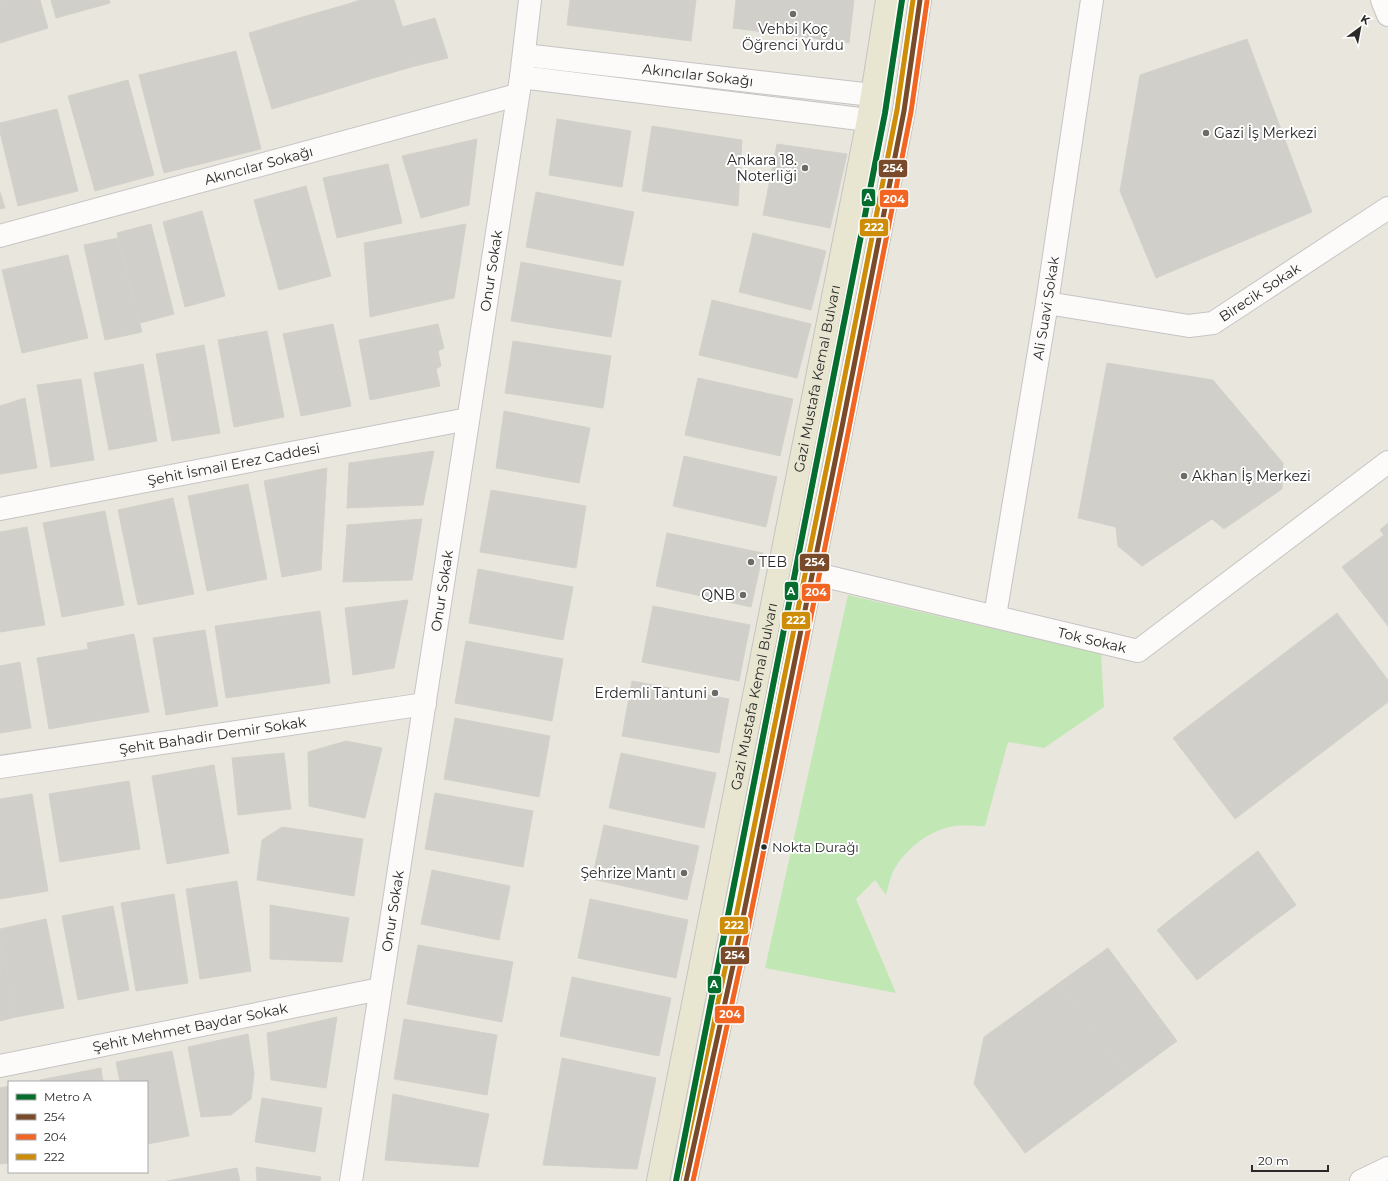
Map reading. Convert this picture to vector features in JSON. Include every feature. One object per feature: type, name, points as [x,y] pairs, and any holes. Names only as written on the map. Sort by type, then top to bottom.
[{"type":"main road","name":"Gazi Mustafa Kemal Bulvarı","points":[[658,1181],[868,120],[887,0]]},
{"type":"main road","points":[[686,1181],[736,952],[904,111],[920,0]]},
{"type":"street","name":"Onur Sokak","points":[[351,1181],[524,55],[530,0]]},
{"type":"street","name":"Ali Suavi Sokak","points":[[995,616],[1047,303],[1092,0]]},
{"type":"street","points":[[1382,0],[1388,15]]},
{"type":"street","name":"Akıncılar Sokağı","points":[[524,55],[872,95]]},
{"type":"street","name":"Akıncılar Sokağı","points":[[0,236],[519,86],[868,120]]},
{"type":"street","name":"Birecik Sokak","points":[[1047,303],[1189,326],[1213,323],[1388,208]]},
{"type":"street","name":"Şehit İsmail Erez Caddesi","points":[[0,509],[468,419]]},
{"type":"street","name":"Tok Sokak","points":[[812,573],[1138,651],[1388,462]]},
{"type":"street","name":"Şehit Bahadir Demir Sokak","points":[[0,767],[425,704]]},
{"type":"street","name":"Şehit Mehmet Baydar Sokak","points":[[0,1066],[380,989]]},
{"type":"street","points":[[1361,1181],[1388,1168]]},
{"type":"green space","points":[[848,595],[1101,654],[1104,707],[1044,748],[1008,742],[985,826],[954,826],[936,831],[920,841],[900,861],[892,874],[886,895],[875,880],[856,899],[896,993],[765,968]]},
{"type":"building","points":[[0,0],[40,0],[48,28],[0,43]]},
{"type":"building","points":[[51,0],[109,0],[110,3],[56,18]]},
{"type":"building","points":[[360,0],[394,0],[415,66],[370,79],[348,4]]},
{"type":"building","points":[[570,0],[696,0],[691,41],[567,25]]},
{"type":"building","name":"Vehbi Koç Öğrenci Yurdu","points":[[736,0],[854,0],[849,43],[733,28]]},
{"type":"building","points":[[348,4],[370,79],[322,94],[299,18]]},
{"type":"building","points":[[299,18],[322,94],[272,109],[249,33]]},
{"type":"building","points":[[435,18],[448,58],[415,66],[402,27]]},
{"type":"building","name":"Gazi İş Merkezi","points":[[1247,39],[1312,212],[1156,278],[1120,191],[1140,75]]},
{"type":"building","points":[[236,51],[261,149],[164,173],[139,75]]},
{"type":"building","points":[[128,80],[154,175],[95,191],[68,96]]},
{"type":"building","points":[[57,109],[78,191],[18,206],[0,132],[0,123]]},
{"type":"building","points":[[557,119],[631,131],[622,187],[549,175]]},
{"type":"building","points":[[652,126],[696,133],[687,198],[642,191]]},
{"type":"building","points":[[696,133],[742,140],[738,206],[687,198]]},
{"type":"building","points":[[477,139],[469,205],[421,218],[402,156]]},
{"type":"building","points":[[777,144],[847,154],[830,228],[763,215]]},
{"type":"building","points":[[388,164],[402,223],[337,238],[323,178]]},
{"type":"building","points":[[306,186],[331,276],[279,290],[254,200]]},
{"type":"building","points":[[0,192],[5,208],[0,209]]},
{"type":"building","points":[[536,192],[634,212],[623,266],[526,247]]},
{"type":"building","points":[[202,211],[225,296],[185,307],[163,222]]},
{"type":"building","points":[[151,224],[174,314],[140,323],[117,233]]},
{"type":"building","points":[[466,224],[460,262],[367,280],[364,243]]},
{"type":"building","points":[[753,233],[826,251],[811,310],[739,292]]},
{"type":"building","points":[[118,238],[142,332],[105,340],[84,245]]},
{"type":"building","points":[[68,255],[88,338],[22,353],[2,270]]},
{"type":"building","points":[[460,262],[454,298],[370,317],[367,280]]},
{"type":"building","points":[[521,262],[621,281],[611,337],[511,321]]},
{"type":"building","points":[[712,300],[811,324],[797,378],[699,355]]},
{"type":"building","points":[[333,324],[351,406],[301,416],[283,334]]},
{"type":"building","points":[[438,324],[444,348],[438,351],[441,366],[436,369],[440,386],[370,400],[359,340]]},
{"type":"building","points":[[267,331],[284,417],[234,427],[218,340]]},
{"type":"building","points":[[513,341],[611,356],[603,408],[505,393]]},
{"type":"building","points":[[204,345],[220,433],[172,441],[156,354]]},
{"type":"building","name":"Akhan İş Merkezi","points":[[1107,363],[1213,380],[1283,463],[1282,489],[1224,529],[1212,519],[1142,566],[1118,546],[1116,527],[1078,518]]},
{"type":"building","points":[[143,364],[157,441],[109,450],[94,373]]},
{"type":"building","points":[[698,378],[793,399],[780,456],[685,435]]},
{"type":"building","points":[[81,379],[94,460],[51,467],[37,385]]},
{"type":"building","points":[[25,398],[37,468],[0,474],[0,406]]},
{"type":"building","points":[[504,411],[590,428],[579,483],[496,468]]},
{"type":"building","points":[[434,451],[423,505],[347,508],[349,463]]},
{"type":"building","points":[[684,456],[777,477],[766,527],[673,506]]},
{"type":"building","points":[[327,468],[321,570],[282,577],[264,481]]},
{"type":"building","points":[[248,484],[267,579],[207,591],[188,496]]},
{"type":"building","points":[[491,490],[586,506],[576,568],[480,552]]},
{"type":"building","points":[[173,498],[194,594],[138,605],[118,510]]},
{"type":"building","points":[[105,511],[124,605],[62,617],[43,523]]},
{"type":"building","points":[[422,519],[412,580],[343,582],[347,525]]},
{"type":"building","points":[[1388,523],[1388,540],[1380,530]]},
{"type":"building","points":[[27,527],[45,625],[0,632],[0,532]]},
{"type":"building","points":[[667,533],[763,553],[751,607],[656,586]]},
{"type":"building","points":[[1384,535],[1388,540],[1388,626],[1342,567]]},
{"type":"building","points":[[478,569],[573,587],[563,640],[469,623]]},
{"type":"building","points":[[408,600],[394,668],[353,675],[345,608]]},
{"type":"building","points":[[653,606],[750,625],[739,681],[642,662]]},
{"type":"building","points":[[320,611],[330,683],[226,698],[215,626]]},
{"type":"building","points":[[1337,613],[1388,680],[1388,702],[1235,819],[1173,738]]},
{"type":"building","points":[[205,630],[218,706],[166,715],[153,638]]},
{"type":"building","points":[[134,634],[149,712],[101,720],[87,643]]},
{"type":"building","points":[[466,641],[563,659],[552,721],[455,703]]},
{"type":"building","points":[[89,649],[101,720],[49,729],[37,658]]},
{"type":"building","points":[[20,662],[31,728],[0,733],[0,666]]},
{"type":"building","points":[[632,681],[729,699],[719,753],[622,736]]},
{"type":"building","points":[[455,718],[550,736],[539,797],[444,779]]},
{"type":"building","points":[[346,741],[382,748],[365,818],[309,806],[308,752]]},
{"type":"building","points":[[284,753],[291,809],[238,815],[232,758]]},
{"type":"building","points":[[621,753],[716,773],[704,828],[609,808]]},
{"type":"building","points":[[214,765],[229,853],[167,864],[152,776]]},
{"type":"building","points":[[129,781],[140,849],[60,862],[49,794]]},
{"type":"building","points":[[435,793],[533,811],[523,867],[425,849]]},
{"type":"building","points":[[32,794],[48,891],[0,899],[0,799]]},
{"type":"building","points":[[604,825],[699,846],[687,900],[592,879]]},
{"type":"building","points":[[282,827],[363,839],[354,896],[257,880],[262,840]]},
{"type":"building","points":[[1258,851],[1296,905],[1250,939],[1210,888]]},
{"type":"building","points":[[432,870],[510,886],[499,940],[421,924]]},
{"type":"building","points":[[237,881],[251,971],[200,979],[186,889]]},
{"type":"building","points":[[1210,888],[1250,939],[1197,980],[1157,930]]},
{"type":"building","points":[[174,894],[188,983],[136,991],[121,903]]},
{"type":"building","points":[[590,899],[688,920],[676,978],[578,958]]},
{"type":"building","points":[[270,905],[349,918],[342,962],[270,959]]},
{"type":"building","points":[[113,906],[129,990],[78,1000],[62,916]]},
{"type":"building","points":[[46,919],[64,1008],[16,1017],[0,940],[0,929]]},
{"type":"building","points":[[0,940],[16,1017],[0,1021]]},
{"type":"building","points":[[418,945],[513,962],[502,1022],[407,1004]]},
{"type":"building","points":[[1108,948],[1177,1041],[1128,1077],[1059,983]]},
{"type":"building","points":[[572,977],[671,998],[659,1056],[560,1036]]},
{"type":"building","points":[[1059,983],[1128,1077],[1025,1153],[974,1084],[984,1037]]},
{"type":"building","points":[[337,1017],[326,1088],[271,1080],[267,1033]]},
{"type":"building","points":[[404,1019],[497,1035],[487,1095],[394,1079]]},
{"type":"building","points":[[248,1034],[254,1074],[251,1099],[231,1115],[201,1117],[188,1047]]},
{"type":"building","points":[[172,1051],[189,1136],[148,1144],[148,1081],[120,1081],[116,1062]]},
{"type":"building","points":[[562,1058],[656,1078],[637,1169],[543,1165]]},
{"type":"building","points":[[101,1068],[103,1081],[40,1081]]},
{"type":"building","points":[[8,1086],[8,1163],[0,1164],[0,1088]]},
{"type":"building","points":[[393,1094],[489,1114],[478,1167],[385,1160]]},
{"type":"building","points":[[262,1098],[322,1108],[315,1152],[255,1142]]},
{"type":"building","points":[[256,1167],[321,1177],[320,1181],[257,1181]]},
{"type":"building","points":[[237,1168],[240,1181],[167,1181]]},
{"type":"metro line","name":"A","points":[[676,1181],[885,113],[902,0]]},
{"type":"transit line","name":"222","points":[[679,1180],[729,951],[834,431],[897,110],[913,0]]},
{"type":"transit line","name":"254","points":[[686,1181],[736,952],[841,432],[904,111],[920,0]]},
{"type":"transit line","name":"204","points":[[693,1181],[743,953],[848,433],[911,112],[927,1]]},
{"type":"place","name":"Vehbi Koç Öğrenci Yurdu","points":[[793,14]]},
{"type":"place","name":"Gazi İş Merkezi","points":[[1206,133]]},
{"type":"place","name":"Ankara 18. Noterliği","points":[[805,168]]},
{"type":"place","name":"Akhan İş Merkezi","points":[[1184,476]]},
{"type":"place","name":"TEB","points":[[751,562]]},
{"type":"place","name":"QNB","points":[[743,595]]},
{"type":"place","name":"Erdemli Tantuni","points":[[715,693]]},
{"type":"place","name":"Nokta Durağı","points":[[764,847]]},
{"type":"place","name":"Şehrize Mantı","points":[[684,873]]}]
